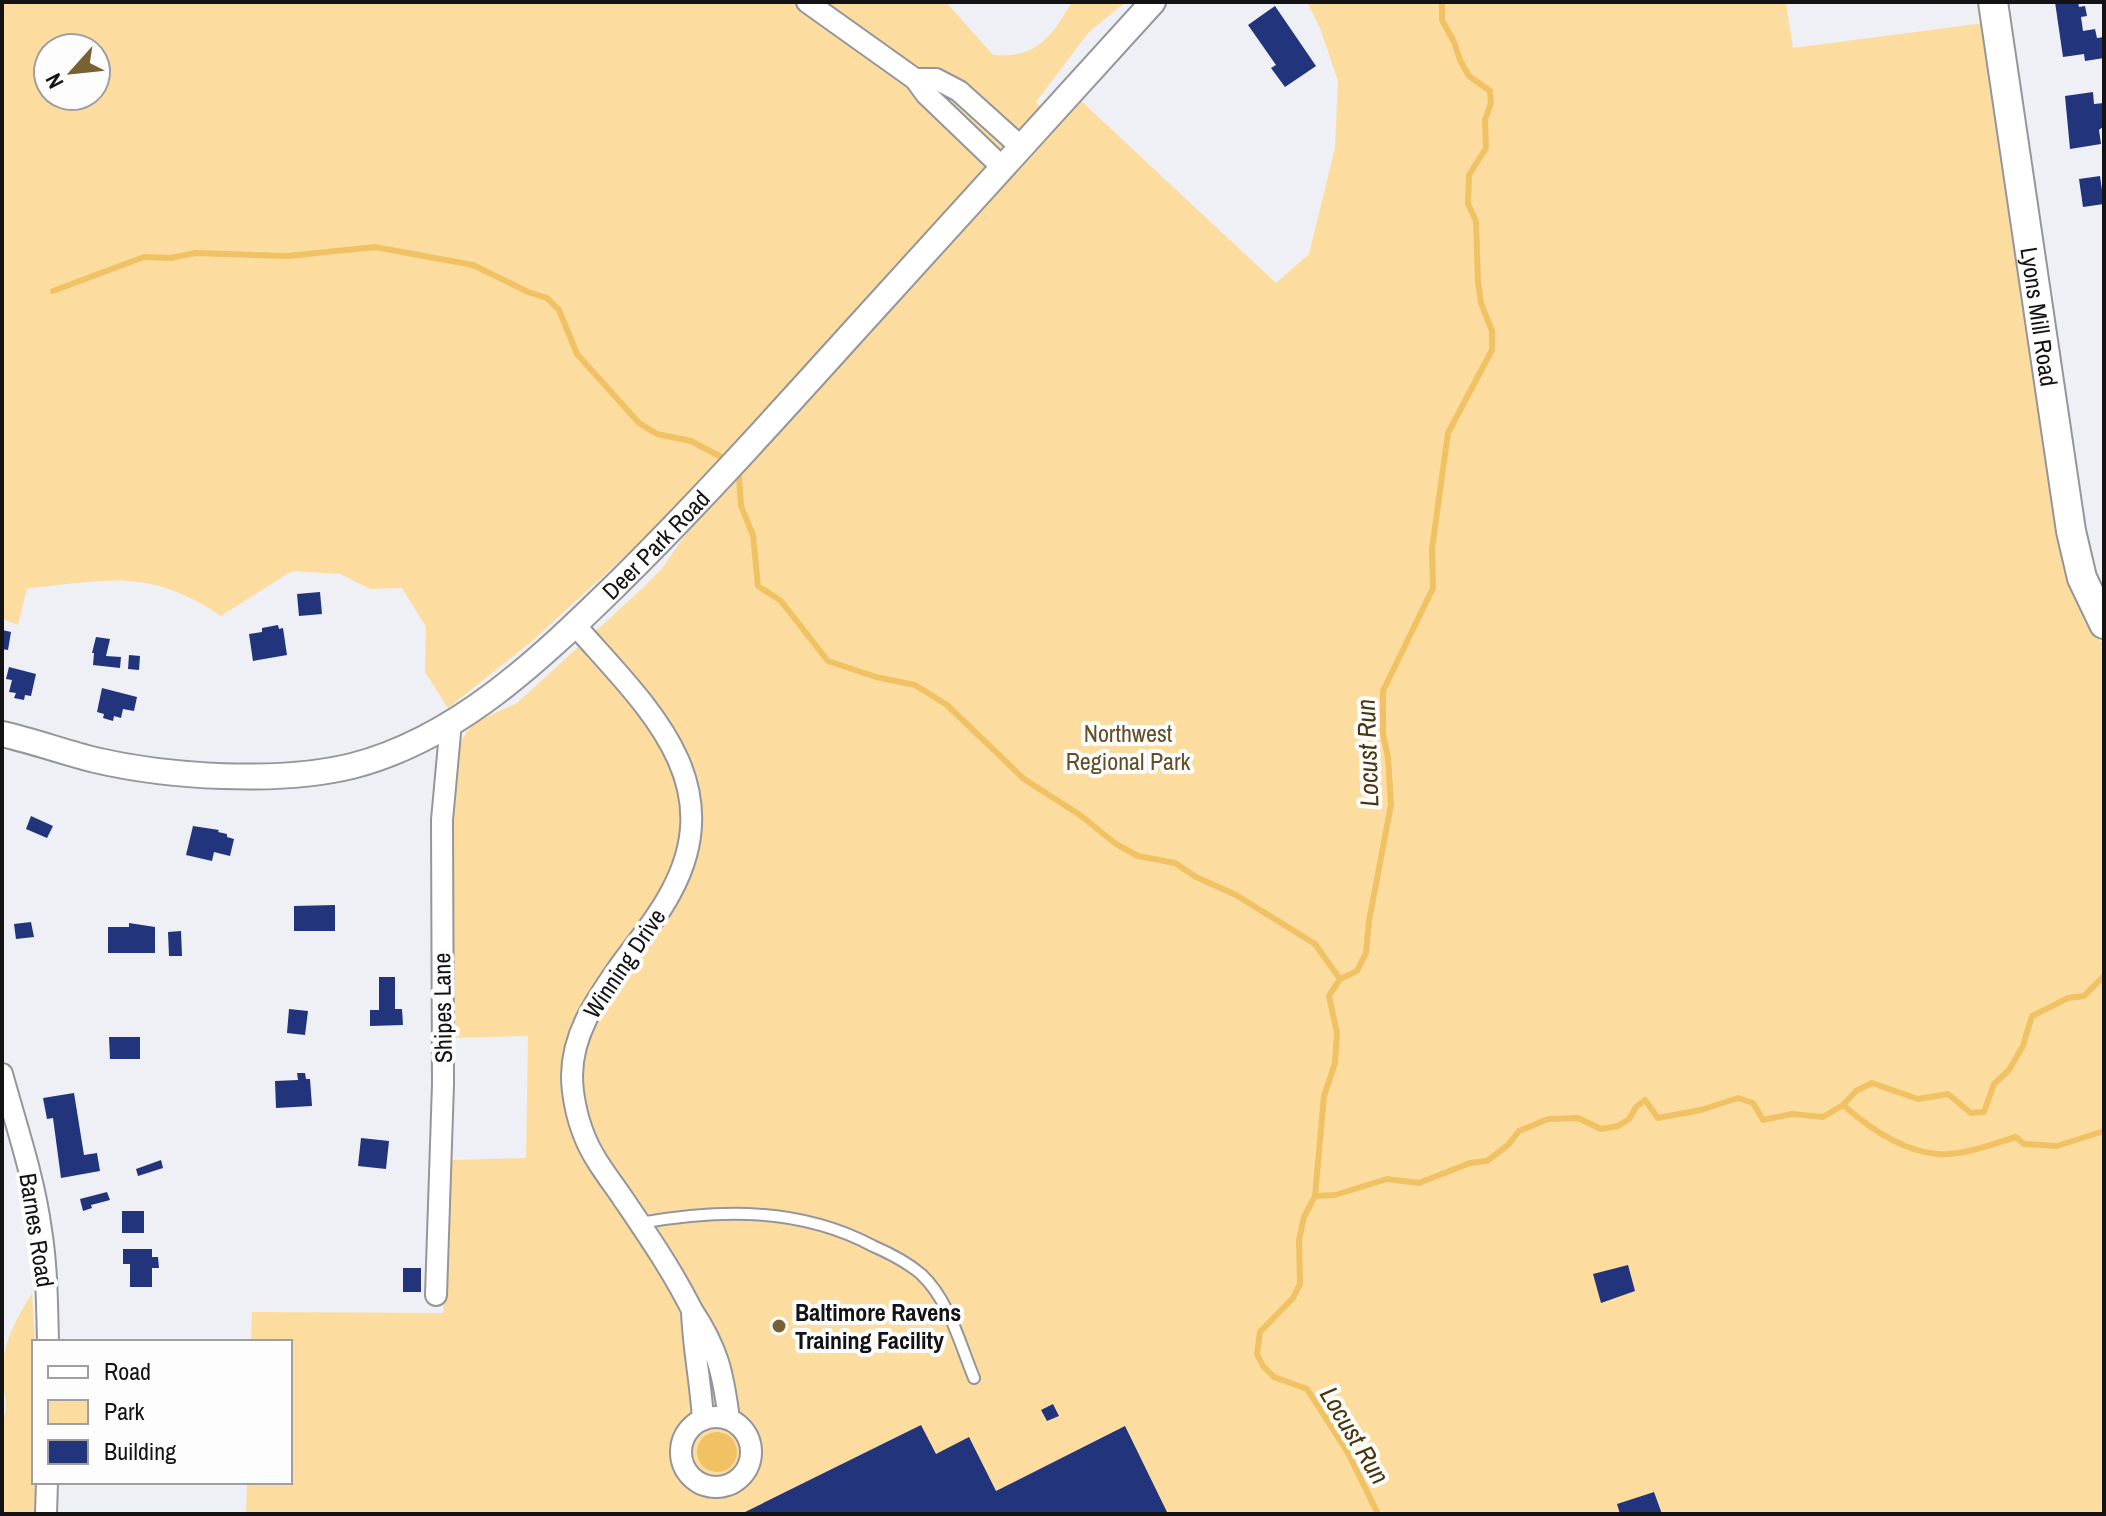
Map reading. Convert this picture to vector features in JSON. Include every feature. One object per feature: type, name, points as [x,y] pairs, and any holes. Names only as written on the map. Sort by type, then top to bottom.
[{"type":"main road","name":"Lyons Mill Road","points":[[1993,2],[2071,531],[2082,578],[2104,624]]},
{"type":"street","points":[[807,2],[915,79],[926,94],[1002,167]]},
{"type":"street","name":"Deer Park Road","points":[[2,734],[94,760],[141,768],[208,774],[277,775],[323,771],[370,760],[415,742],[451,722],[508,683],[575,625],[725,473],[1153,2]]},
{"type":"street","points":[[915,79],[936,79],[959,91],[1021,147]]},
{"type":"street","name":"Winning Drive","points":[[575,625],[665,732],[675,749],[689,791],[690,835],[680,874],[662,908],[600,993],[583,1023],[574,1052],[572,1077],[584,1136],[670,1268],[710,1337],[725,1385],[729,1419],[746,1434],[751,1444],[748,1467],[742,1476],[723,1487],[700,1483],[685,1467],[682,1445],[686,1434],[703,1420],[692,1310]]},
{"type":"street","name":"Shipes Lane","points":[[436,1295],[443,1084],[442,820],[451,722]]},
{"type":"street","name":"Barnes Road","points":[[2,1074],[32,1183],[41,1230],[48,1340]]},
{"type":"street","points":[[703,1420],[729,1419]]},
{"type":"street","points":[[46,1514],[47,1484]]},
{"type":"lane","points":[[640,1223],[724,1212],[770,1213],[812,1221],[849,1233],[921,1274],[941,1302],[974,1378]]},
{"type":"green space","name":"Northwest Regional Park","points":[[2,2],[946,2],[993,55],[1008,55],[1032,49],[1041,43],[1057,26],[1072,2],[1126,2],[1089,32],[1036,102],[1054,123],[1078,98],[1276,283],[1309,254],[1335,148],[1338,81],[1320,28],[1307,2],[1786,2],[1793,48],[1984,23],[2092,628],[2104,646],[2104,1514],[246,1514],[247,1484],[292,1484],[292,1340],[251,1340],[252,1312],[443,1313],[451,1160],[526,1158],[528,1036],[446,1038],[459,744],[473,723],[517,703],[645,586],[663,567],[701,512],[657,527],[531,642],[448,708],[425,672],[426,627],[402,588],[370,589],[340,574],[292,571],[221,616],[172,590],[129,581],[85,582],[27,589],[18,625],[2,619]]},
{"type":"green space","points":[[32,1293],[35,1340],[32,1340],[32,1484],[38,1484],[38,1514],[2,1514],[2,1420],[6,1409],[3,1359],[21,1311]]},
{"type":"shaded area","points":[[717,1432],[731,1438],[737,1452],[731,1466],[717,1472],[703,1466],[697,1452],[703,1438]]},
{"type":"building","points":[[2055,2],[2078,2],[2079,7],[2085,6],[2087,16],[2081,17],[2083,31],[2095,29],[2097,38],[2104,37],[2104,58],[2085,61],[2084,54],[2063,57]]},
{"type":"building","points":[[1275,6],[1316,66],[1285,87],[1271,68],[1276,65],[1248,25]]},
{"type":"building","points":[[2093,92],[2094,104],[2104,103],[2104,126],[2099,130],[2101,144],[2070,149],[2065,96]]},
{"type":"building","points":[[2100,176],[2104,204],[2083,207],[2079,179]]},
{"type":"building","points":[[320,592],[322,614],[299,616],[297,594]]},
{"type":"building","points":[[278,625],[279,629],[283,628],[287,655],[253,661],[249,634]]},
{"type":"building","points":[[2,630],[11,632],[8,650],[2,649]]},
{"type":"building","points":[[96,637],[110,639],[106,656],[121,657],[120,668],[93,665]]},
{"type":"building","points":[[129,655],[140,656],[139,670],[128,669]]},
{"type":"building","points":[[9,667],[36,674],[31,696],[25,695],[24,700],[14,698],[16,693],[9,692],[12,680],[6,679]]},
{"type":"building","points":[[102,688],[137,697],[134,711],[123,709],[121,718],[114,716],[113,721],[103,718],[104,714],[97,712]]},
{"type":"building","points":[[31,816],[53,826],[47,838],[26,829]]},
{"type":"building","points":[[193,826],[219,830],[234,839],[230,856],[214,852],[212,861],[186,855]]},
{"type":"building","points":[[335,905],[335,931],[294,931],[294,906]]},
{"type":"building","points":[[31,922],[34,937],[16,939],[14,924]]},
{"type":"building","points":[[129,923],[155,927],[155,953],[108,953],[108,927],[129,927]]},
{"type":"building","points":[[181,931],[182,956],[169,956],[168,932]]},
{"type":"building","points":[[379,977],[395,977],[395,1009],[402,1009],[403,1025],[370,1026],[370,1010],[379,1010]]},
{"type":"building","points":[[289,1009],[308,1011],[305,1035],[287,1033]]},
{"type":"building","points":[[109,1037],[140,1037],[140,1059],[110,1059]]},
{"type":"building","points":[[297,1073],[305,1073],[306,1079],[310,1079],[312,1106],[276,1108],[275,1081],[298,1080]]},
{"type":"building","points":[[74,1093],[84,1155],[97,1153],[100,1171],[61,1178],[53,1118],[47,1119],[43,1098]]},
{"type":"building","points":[[361,1138],[389,1141],[386,1169],[358,1166]]},
{"type":"building","points":[[161,1160],[163,1168],[138,1176],[136,1169]]},
{"type":"building","points":[[107,1192],[110,1200],[91,1205],[92,1208],[83,1211],[80,1199]]},
{"type":"building","points":[[122,1211],[144,1211],[144,1233],[122,1233]]},
{"type":"building","points":[[123,1249],[152,1249],[152,1257],[158,1257],[159,1268],[152,1268],[152,1287],[130,1287],[130,1264],[123,1264]]},
{"type":"building","points":[[1628,1265],[1635,1291],[1601,1303],[1593,1274]]},
{"type":"building","points":[[403,1268],[421,1268],[421,1292],[403,1292]]},
{"type":"building","points":[[1053,1404],[1059,1416],[1047,1421],[1041,1410]]},
{"type":"building","points":[[921,1425],[936,1454],[969,1437],[996,1491],[1125,1426],[1168,1514],[741,1514]]},
{"type":"building","points":[[1654,1492],[1662,1514],[1620,1514],[1617,1504]]},
{"type":"waterway","name":"Locust Run","points":[[1378,1514],[1348,1453],[1307,1389],[1274,1377],[1257,1354],[1260,1332],[1293,1298],[1300,1284],[1299,1240],[1304,1217],[1315,1196],[1324,1096],[1335,1063],[1337,1033],[1329,996],[1340,979],[1357,971],[1366,953],[1391,805],[1383,734],[1383,691],[1433,588],[1432,549],[1448,433],[1492,350],[1492,331],[1481,303],[1478,282],[1476,221],[1468,204],[1469,175],[1486,148],[1485,120],[1491,103],[1490,91],[1469,76],[1460,60],[1442,20],[1442,2]]},
{"type":"waterway","points":[[53,291],[144,257],[170,258],[196,253],[288,256],[375,247],[473,265],[547,298],[559,310],[577,354],[639,423],[657,434],[691,441],[723,458]]},
{"type":"waterway","points":[[739,477],[741,506],[753,535],[758,586],[781,601],[828,661],[876,677],[915,685],[947,705],[1024,779],[1080,815],[1116,844],[1138,856],[1175,863],[1196,877],[1236,895],[1315,944],[1340,979]]},
{"type":"waterway","points":[[1315,1196],[1335,1195],[1387,1179],[1419,1183],[1470,1163],[1487,1161],[1508,1145],[1519,1131],[1548,1119],[1578,1118],[1601,1129],[1618,1126],[1629,1119],[1645,1100],[1658,1118],[1701,1110],[1738,1098],[1753,1103],[1763,1120],[1792,1114],[1823,1117],[1843,1105],[1856,1091],[1872,1083],[1918,1099],[1948,1094],[1971,1113],[1984,1112],[1994,1084],[2009,1070],[2023,1046],[2032,1016],[2068,998],[2084,996],[2104,976]]},
{"type":"waterway","points":[[1843,1105],[1886,1137],[1911,1148],[1937,1154],[1967,1151],[2016,1137],[2024,1144],[2057,1146],[2104,1131]]},
{"type":"place","name":"Baltimore Ravens Training Facility","points":[[779,1326]]}]
